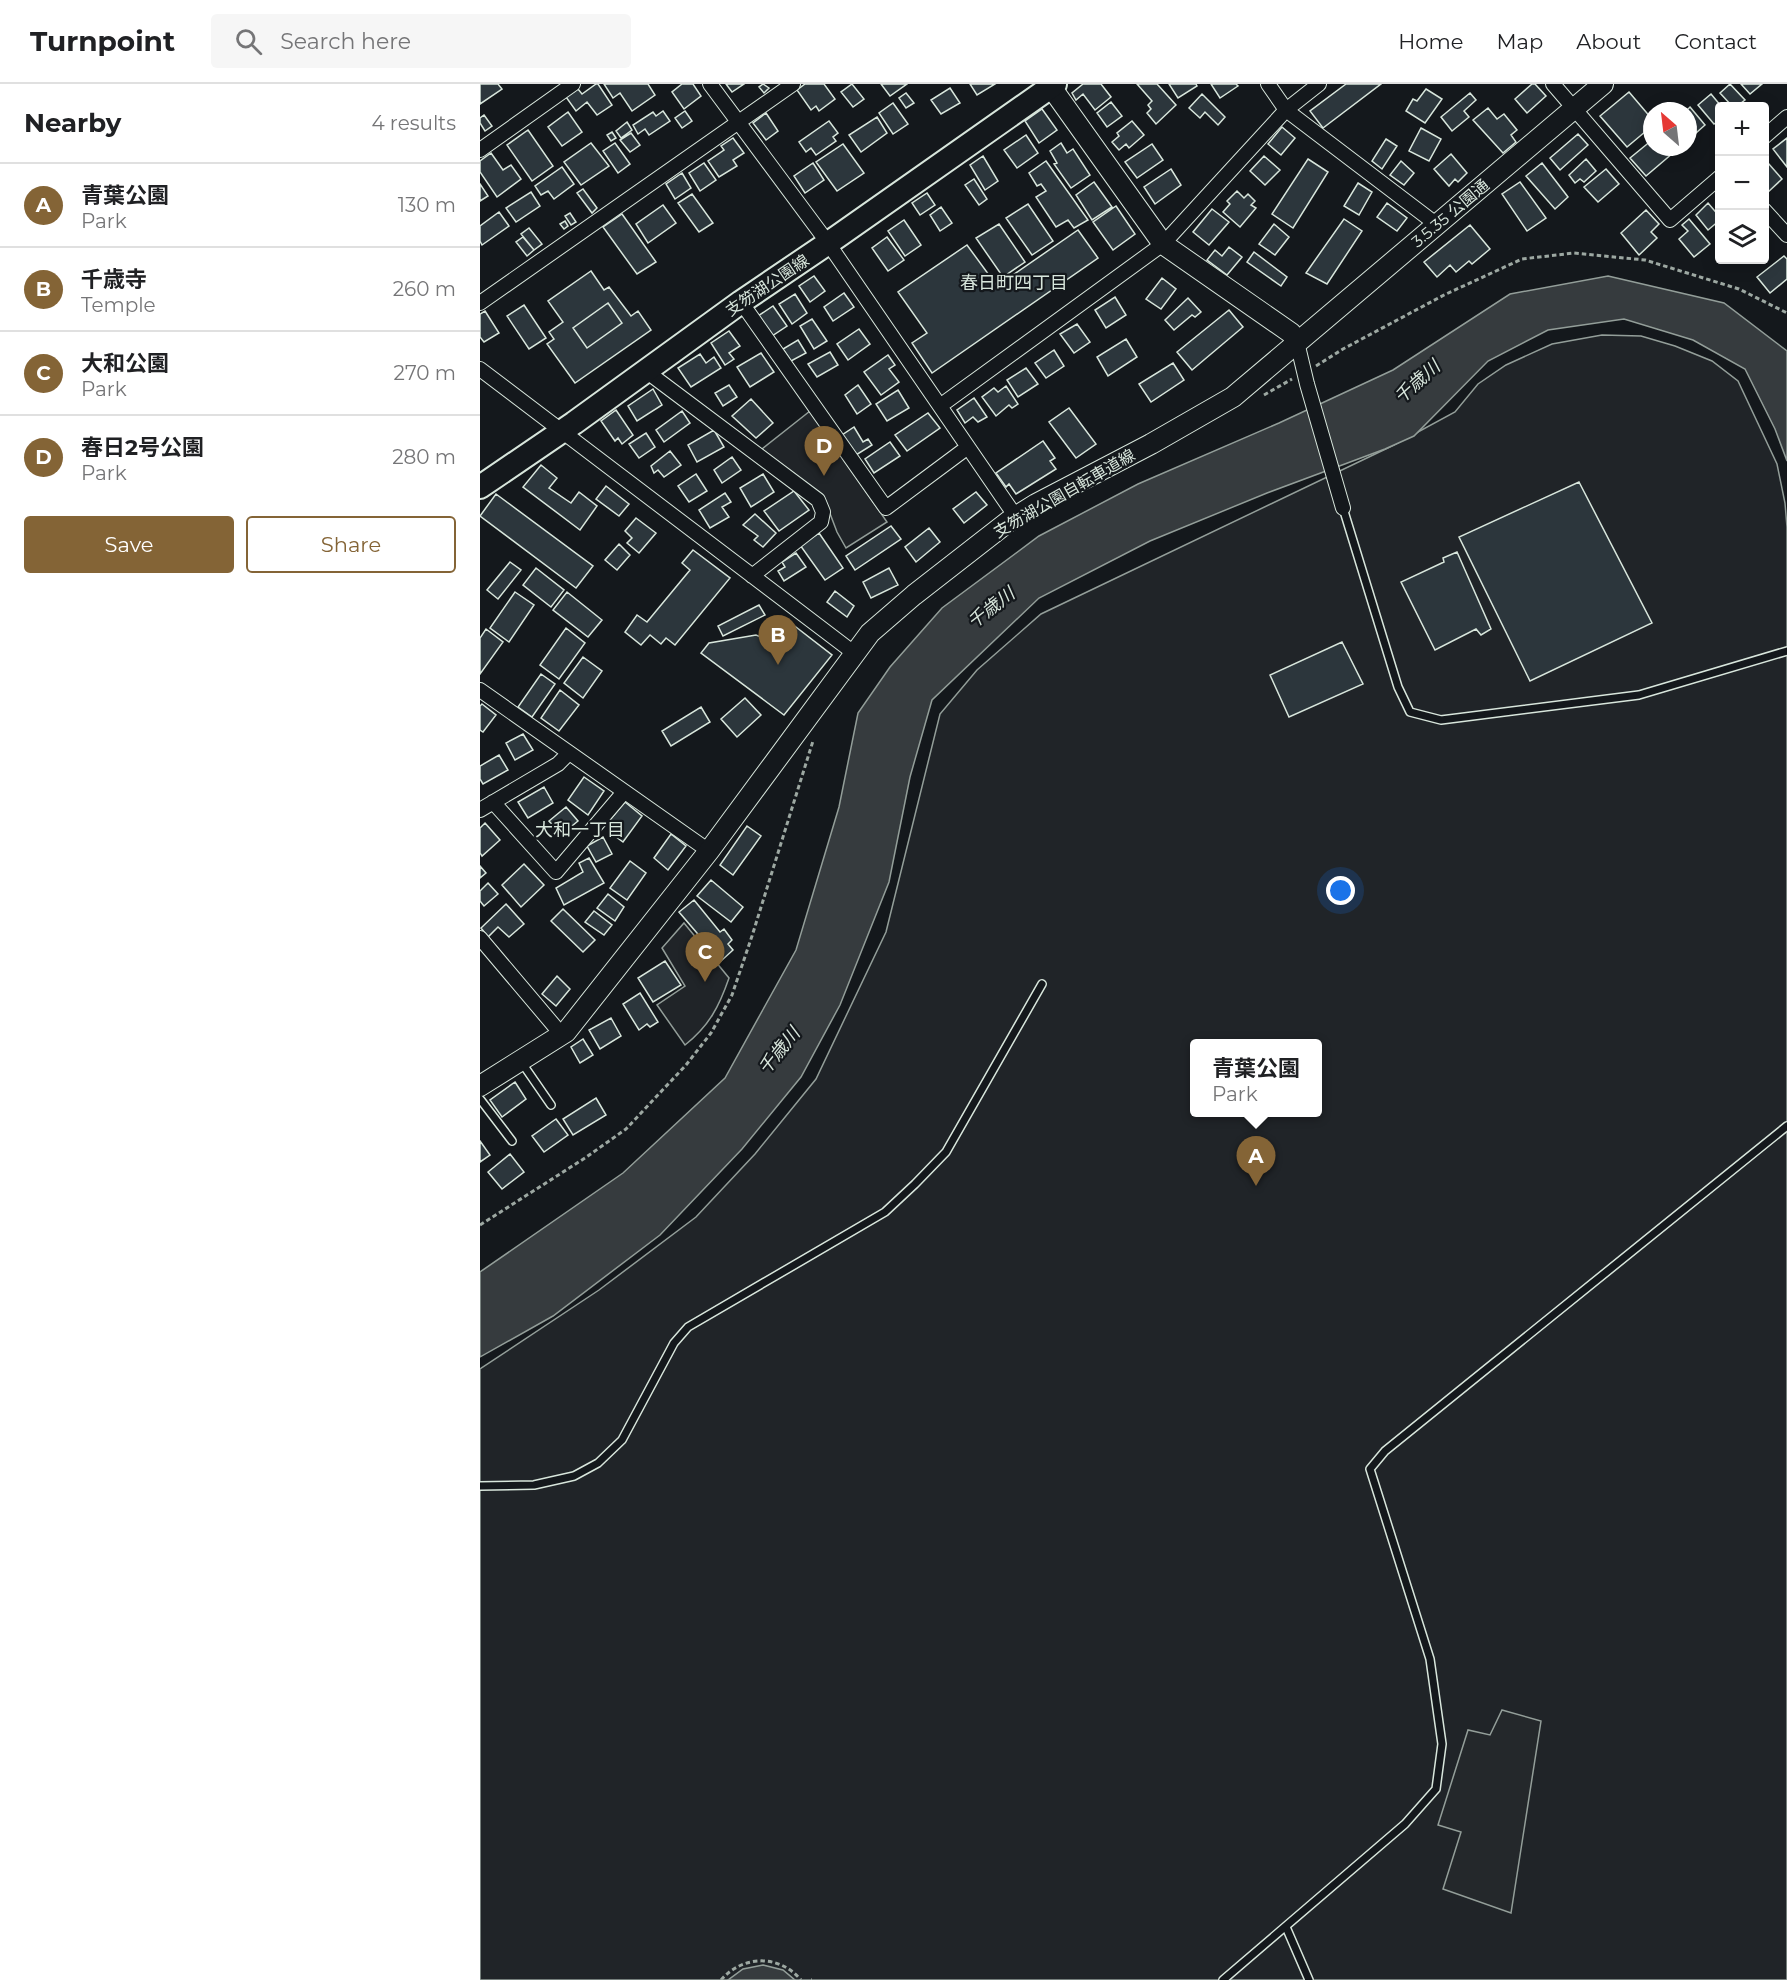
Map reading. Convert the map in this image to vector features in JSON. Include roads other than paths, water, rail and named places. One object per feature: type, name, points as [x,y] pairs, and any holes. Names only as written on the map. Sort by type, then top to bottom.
[{"type":"main road","name":"支笏湖公園線","points":[[480,487],[1051,85]]},
{"type":"street","points":[[480,150],[573,84]]},
{"type":"street","points":[[710,84],[828,243],[1016,517]]},
{"type":"street","points":[[480,303],[793,84]]},
{"type":"street","points":[[1268,84],[1286,110],[1436,224]]},
{"type":"street","points":[[939,406],[1163,244],[1286,110],[1319,84]]},
{"type":"street","points":[[1553,84],[1670,220],[1715,181]]},
{"type":"street","name":"3.5.35 公園通","points":[[480,1086],[566,1032],[709,852],[870,633],[914,595],[1016,517],[1233,397],[1603,84]]},
{"type":"street","points":[[1051,85],[1163,244],[1291,333],[1297,342],[1342,508]]},
{"type":"street","points":[[1769,133],[1787,117]]},
{"type":"street","points":[[1769,215],[1787,235]]},
{"type":"street","points":[[741,302],[886,508],[968,447]]},
{"type":"street","points":[[480,369],[854,653]]},
{"type":"street","points":[[646,371],[818,500],[823,512],[821,522],[752,576]]},
{"type":"street","points":[[480,690],[709,852]]},
{"type":"street","points":[[480,810],[558,764],[569,753]]},
{"type":"street","points":[[493,802],[556,872],[624,792]]},
{"type":"street","points":[[480,938],[562,1035]]},
{"type":"lane","points":[[1342,508],[1398,687],[1410,712],[1441,720],[1639,695],[1787,651]]},
{"type":"lane","points":[[480,1486],[534,1485],[574,1476],[598,1463],[622,1440],[674,1343],[688,1327],[885,1212],[946,1152],[1042,984]]},
{"type":"lane","points":[[520,1061],[551,1105]]},
{"type":"lane","points":[[480,1099],[512,1142]]},
{"type":"lane","points":[[1223,1980],[1405,1824],[1436,1789],[1442,1744],[1430,1659],[1370,1468],[1385,1451],[1787,1126]]},
{"type":"lane","points":[[1286,1927],[1309,1980]]},
{"type":"water","name":"千歳川","points":[[1608,276],[1724,303],[1787,351],[1787,461],[1775,429],[1745,369],[1693,340],[1624,319],[1548,330],[1488,361],[1414,436],[1150,541],[1039,598],[932,700],[910,777],[889,882],[840,1005],[801,1077],[742,1149],[660,1235],[553,1316],[480,1357],[480,1272],[623,1173],[725,1078],[796,950],[839,807],[858,713],[890,667],[942,608],[1039,536],[1138,484],[1279,423],[1393,370],[1510,294]]},
{"type":"water","points":[[763,1965],[783,1970],[795,1980],[728,1980],[743,1969]]},
{"type":"place","name":"春日2号公園","points":[[824,476]]},
{"type":"place","name":"千歳寺","points":[[778,665]]},
{"type":"place","name":"大和公園","points":[[705,982]]},
{"type":"place","name":"青葉公園","points":[[1256,1186]]},
{"type":"district","name":"春日町四丁目","points":[[1014,283]]},
{"type":"district","name":"大和一丁目","points":[[580,830]]}]
